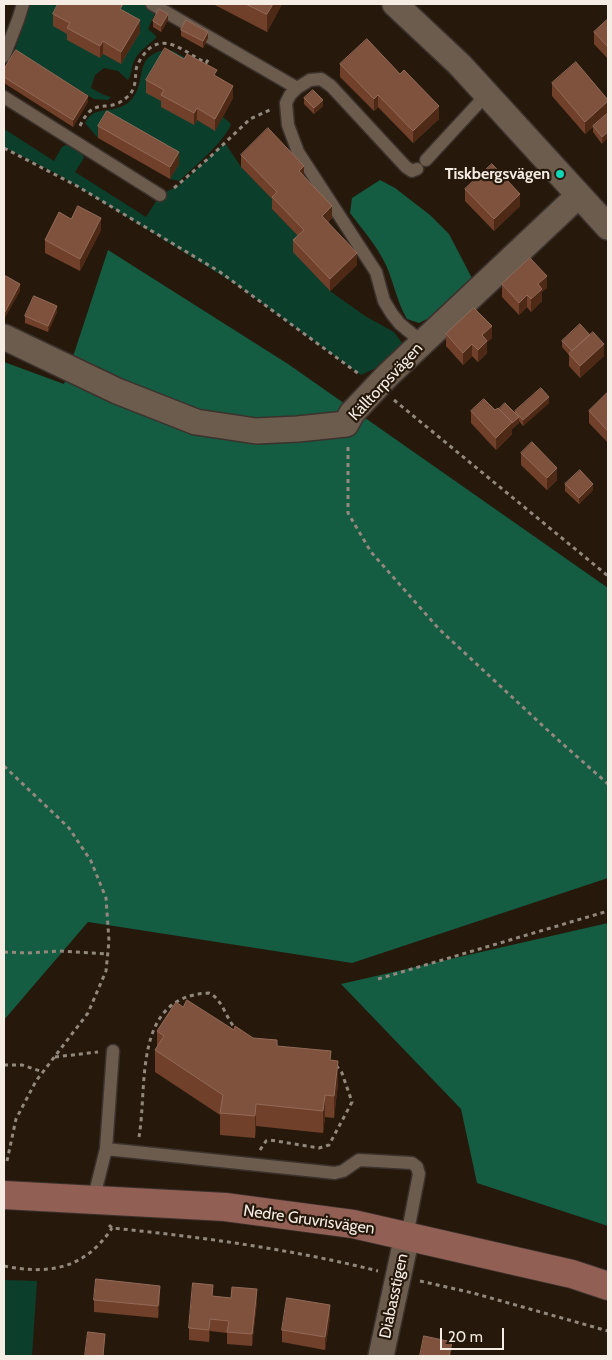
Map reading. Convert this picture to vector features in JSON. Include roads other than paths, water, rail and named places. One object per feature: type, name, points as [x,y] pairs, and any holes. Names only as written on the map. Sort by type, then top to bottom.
[{"type":"street","points":[[395,4],[439,44],[487,94],[608,227]]},
{"type":"street","name":"Källtorpsvägen","points":[[4,337],[116,391],[196,422],[256,431],[346,424],[352,413],[377,386],[580,195]]},
{"type":"street","name":"Nedre Gruvrisvägen","points":[[4,1195],[99,1211],[225,1207],[353,1224],[572,1274],[608,1286]]},
{"type":"street","name":"Diabasstigen","points":[[381,1356],[407,1236]]},
{"type":"lane","points":[[4,56],[23,4]]},
{"type":"lane","points":[[152,4],[219,41],[297,88]]},
{"type":"lane","points":[[417,170],[412,171],[406,167],[336,92],[320,79],[310,80],[290,94],[286,103],[288,125],[298,152],[376,272],[384,301],[392,314],[400,324],[422,342]]},
{"type":"lane","points":[[426,160],[487,94]]},
{"type":"lane","points":[[4,97],[160,195]]},
{"type":"lane","points":[[99,1211],[106,1149],[112,1055]]},
{"type":"lane","points":[[106,1149],[335,1173],[343,1171],[359,1160],[412,1163],[417,1167],[419,1174],[407,1236]]},
{"type":"place","name":"Tiskbergsvägen","points":[[560,174]]}]
